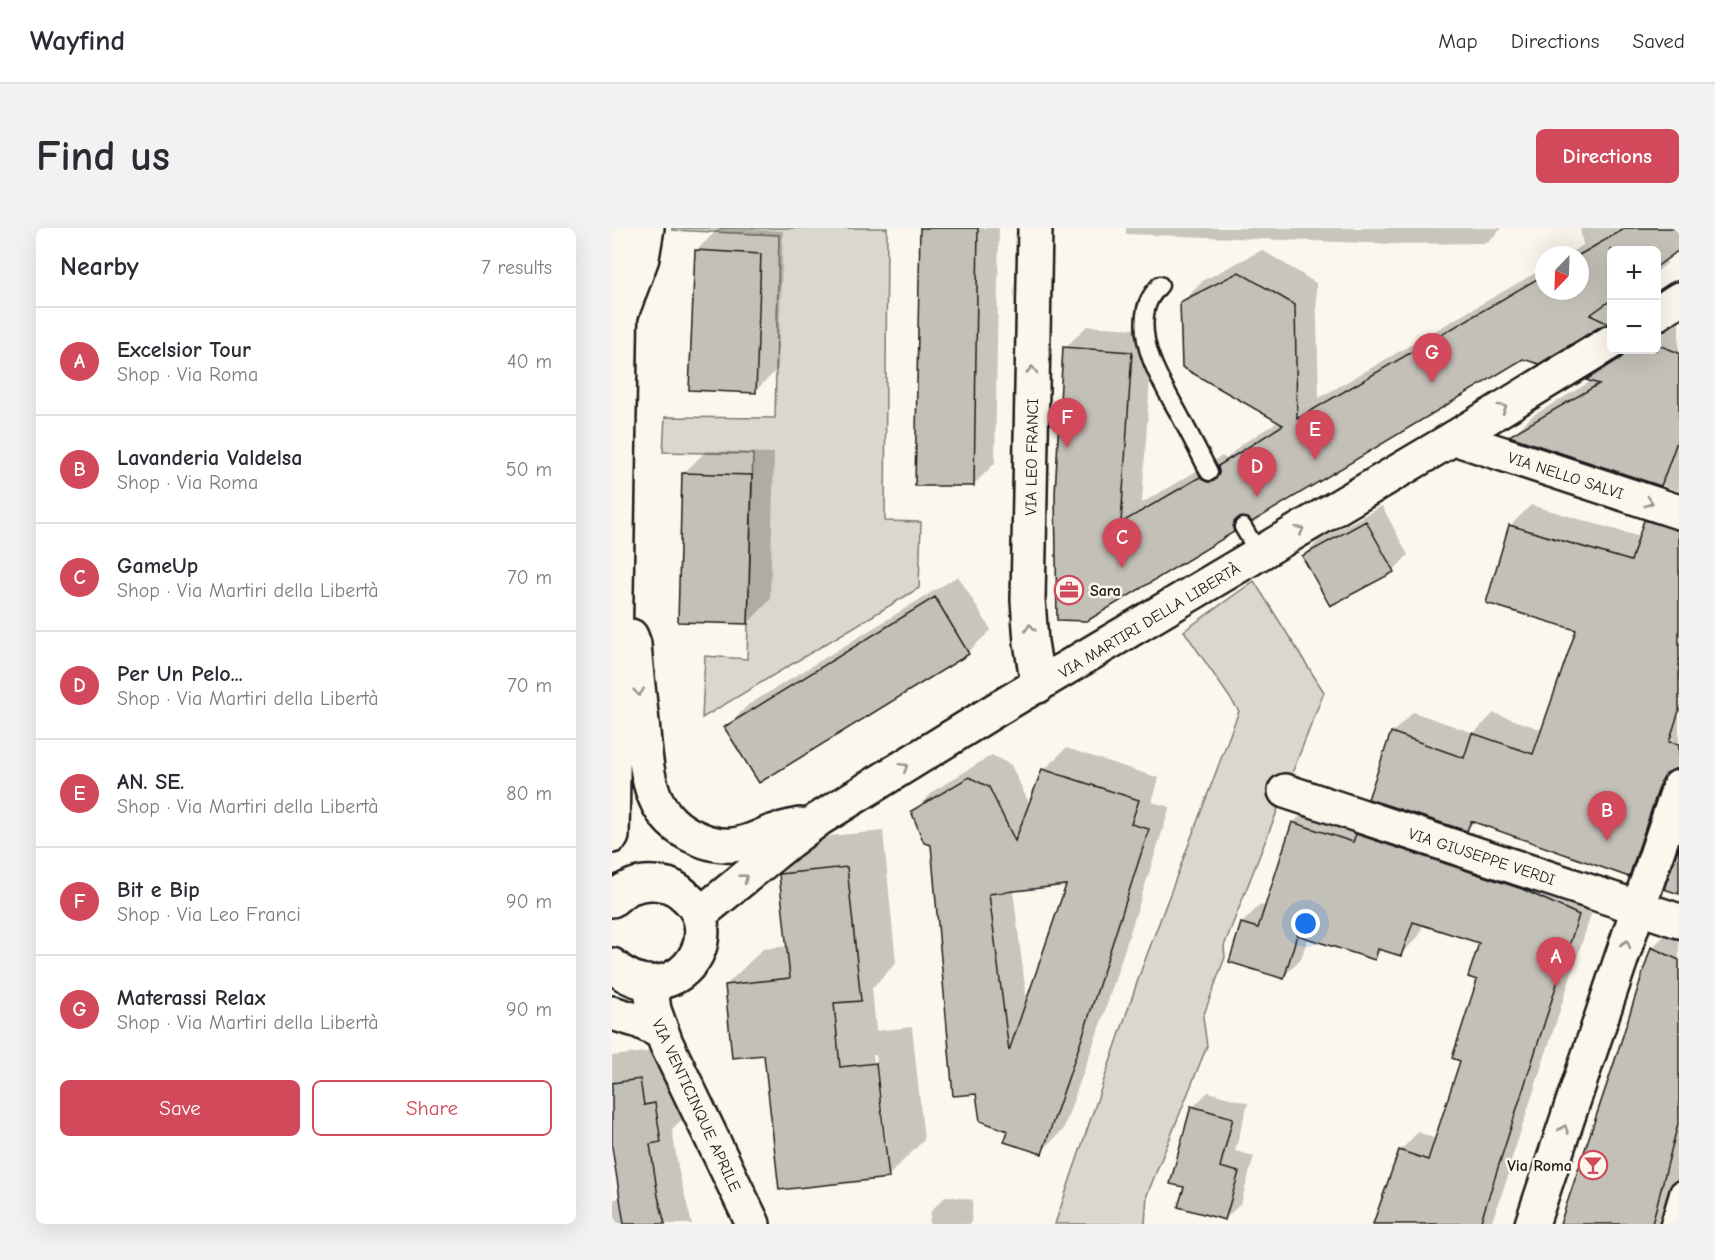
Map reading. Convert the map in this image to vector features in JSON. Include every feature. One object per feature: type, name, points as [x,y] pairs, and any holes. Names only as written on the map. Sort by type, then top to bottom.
[{"type":"main road","points":[[612,836],[614,584],[622,228]]},
{"type":"main road","points":[[620,319],[642,258],[646,228]]},
{"type":"main road","name":"VIA LEO FRANCI","points":[[1035,228],[1028,600],[1031,642],[1038,686]]},
{"type":"main road","points":[[1661,311],[1679,299]]},
{"type":"main road","name":"VIA MARTIRI DELLA LIBERTÀ","points":[[699,915],[819,819],[1038,686],[1251,540],[1454,438],[1607,344]]},
{"type":"main road","name":"VIA NELLO SALVI","points":[[1454,438],[1679,512]]},
{"type":"main road","points":[[614,584],[634,644],[650,785],[658,804],[668,819],[683,831],[703,841],[733,845],[819,819]]},
{"type":"main road","points":[[1532,1224],[1679,787]]},
{"type":"main road","name":"VIA GIUSEPPE VERDI","points":[[1285,791],[1679,921]]},
{"type":"main road","points":[[612,900],[621,891],[635,884],[651,882],[666,884],[680,891],[691,901],[699,915],[702,929],[696,955],[688,967],[677,976],[650,983],[636,981],[622,974],[612,965]]},
{"type":"main road","name":"VIA VENTICINQUE APRILE","points":[[650,983],[654,1010],[661,1032],[753,1224]]},
{"type":"main road","points":[[612,1013],[639,1021],[661,1032]]},
{"type":"lane","points":[[1160,285],[1148,302],[1146,310],[1145,328],[1152,359],[1209,472]]},
{"type":"lane","points":[[1669,1224],[1679,1190]]},
{"type":"shaded area","points":[[672,228],[887,228],[885,521],[921,522],[919,588],[702,718],[705,656],[747,659],[753,454],[663,452],[665,417],[775,418],[779,235],[672,230]]},
{"type":"shaded area","points":[[1254,581],[1324,692],[1224,946],[1225,957],[1203,1017],[1207,1046],[1147,1195],[1145,1224],[1055,1224],[1142,968],[1239,711],[1184,631]]},
{"type":"building","points":[[920,228],[978,228],[974,486],[915,486]]},
{"type":"building","points":[[1626,228],[1679,228],[1679,250],[1661,263],[1661,246],[1607,246],[1607,303],[1590,315],[1607,324],[1539,364],[1523,359],[1252,522],[1248,518],[1238,518],[1234,522],[1234,532],[1087,621],[1057,620],[1055,494],[1063,347],[1132,352],[1121,523],[1200,477],[1208,482],[1214,481],[1219,473],[1218,466],[1283,425],[1182,367],[1180,302],[1239,272],[1295,305],[1297,419],[1535,280],[1535,300],[1589,300],[1589,249]]},
{"type":"building","points":[[695,250],[761,254],[756,393],[689,390]]},
{"type":"building","points":[[1661,346],[1679,353],[1679,436],[1661,486],[1509,436],[1599,384],[1586,380],[1624,354],[1661,354]]},
{"type":"building","points":[[682,473],[752,475],[748,624],[678,622]]},
{"type":"building","points":[[1644,520],[1679,530],[1679,711],[1669,742],[1679,744],[1679,769],[1667,773],[1661,781],[1629,877],[1471,821],[1467,831],[1368,799],[1391,732],[1464,758],[1472,733],[1533,754],[1576,630],[1486,603],[1509,525],[1631,561]]},
{"type":"building","points":[[1366,521],[1394,572],[1330,606],[1302,556]]},
{"type":"building","points":[[935,597],[969,654],[759,783],[724,727]]},
{"type":"building","points":[[1042,769],[1139,800],[1131,824],[1149,829],[1042,1154],[1004,1142],[1008,1131],[980,1121],[976,1094],[953,1096],[931,845],[924,843],[911,811],[969,777],[989,787],[1015,841]],"holes":[[[1066,885],[1009,1051],[989,894]]]},
{"type":"building","points":[[1292,822],[1353,842],[1356,834],[1522,889],[1579,915],[1480,1224],[1373,1224],[1399,1150],[1428,1160],[1460,1061],[1452,1058],[1477,980],[1468,977],[1479,943],[1413,922],[1401,956],[1378,949],[1375,960],[1297,935],[1284,979],[1229,962],[1241,923],[1258,928]]},
{"type":"building","points":[[1679,846],[1679,894],[1664,889]]},
{"type":"building","points":[[847,867],[861,1001],[834,1003],[840,1067],[876,1063],[889,1178],[779,1190],[764,1055],[732,1058],[725,985],[790,978],[779,874]]},
{"type":"building","points":[[1651,947],[1679,960],[1679,1120],[1652,1224],[1560,1224],[1617,1054]]},
{"type":"building","points":[[640,1079],[644,1105],[655,1103],[661,1142],[650,1144],[665,1224],[624,1224],[612,1147],[612,1083]]},
{"type":"building","points":[[1191,1106],[1233,1118],[1220,1167],[1239,1172],[1225,1220],[1178,1207],[1184,1187],[1170,1184]]},
{"type":"place","name":"Materassi Relax","points":[[1432,383]]},
{"type":"place","name":"Bit e Bip","points":[[1067,448]]},
{"type":"place","name":"AN. SE.","points":[[1315,460]]},
{"type":"place","name":"Per Un Pelo...","points":[[1257,497]]},
{"type":"place","name":"GameUp","points":[[1122,568]]},
{"type":"place","name":"Sara","points":[[1069,590]]},
{"type":"place","name":"Lavanderia Valdelsa","points":[[1607,841]]},
{"type":"place","name":"Excelsior Tour","points":[[1556,987]]},
{"type":"place","name":"Via Roma","points":[[1593,1165]]}]
